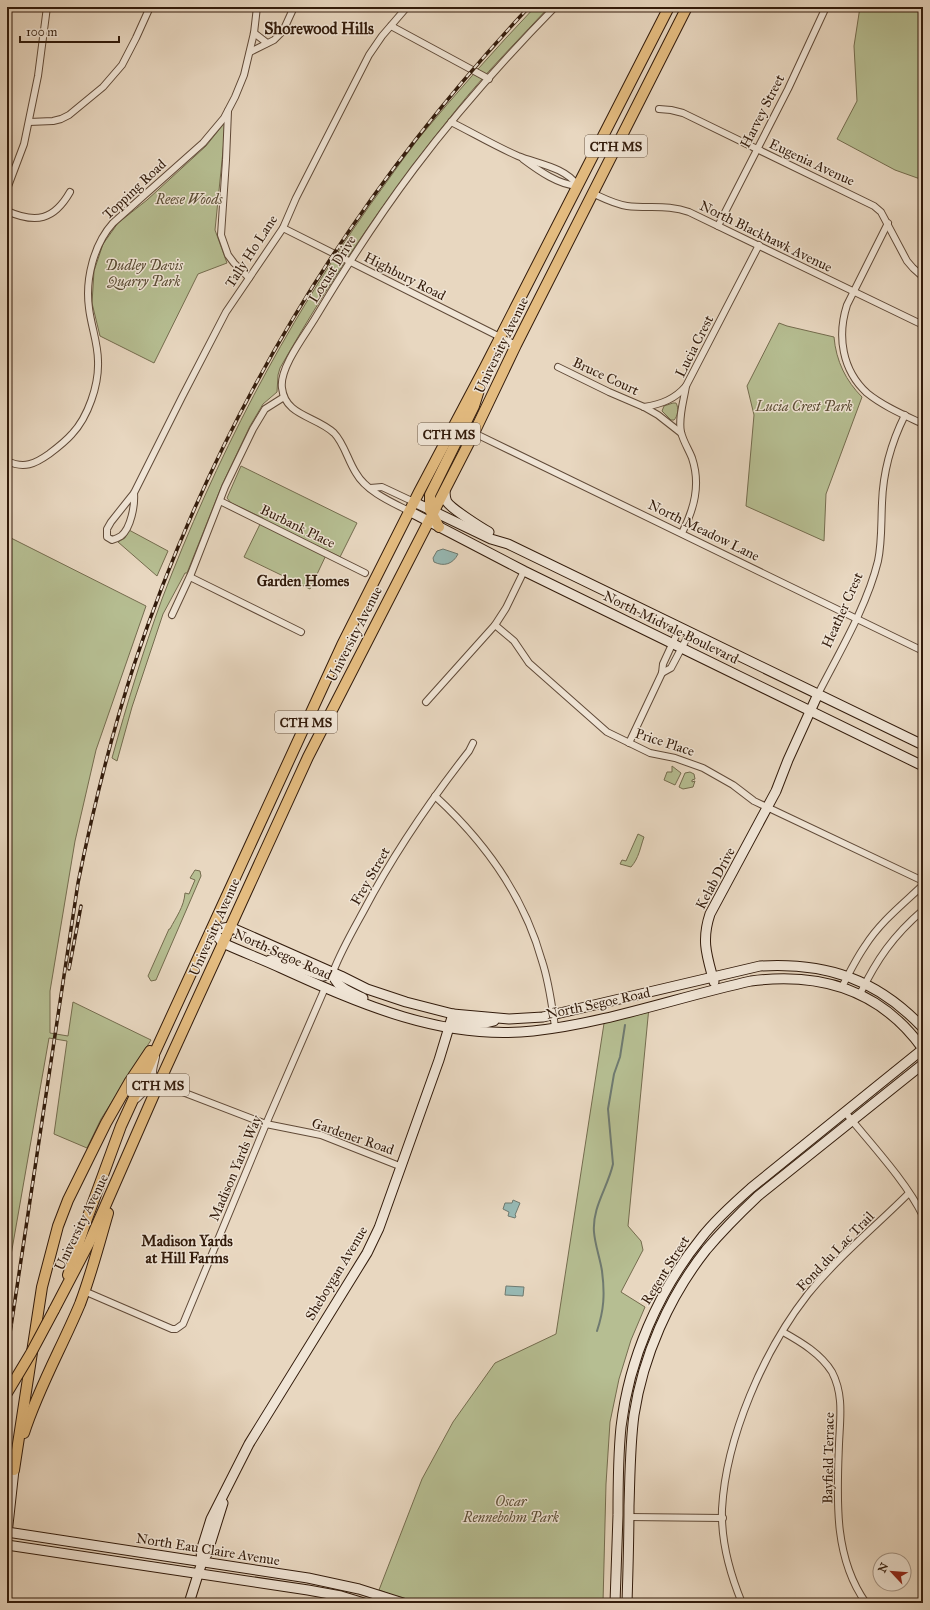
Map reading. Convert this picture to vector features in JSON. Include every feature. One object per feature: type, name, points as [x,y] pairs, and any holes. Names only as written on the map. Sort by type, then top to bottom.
[{"type":"main road","name":"University Avenue","points":[[67,1283],[70,1266],[82,1232],[114,1144],[128,1111],[340,651],[409,511],[500,338],[669,7]]},
{"type":"main road","name":"University Avenue","points":[[7,1393],[29,1357],[67,1283],[82,1258],[159,1083],[309,754],[474,433],[592,193],[687,7]]},
{"type":"main road","points":[[592,193],[588,190],[587,185],[595,153]]},
{"type":"main road","points":[[578,186],[584,193],[578,221]]},
{"type":"main road","points":[[439,527],[431,515],[430,500],[432,489],[476,400],[482,386],[485,367]]},
{"type":"main road","points":[[14,1470],[42,1287],[58,1226],[68,1200],[106,1123],[154,1045],[195,966]]},
{"type":"main road","points":[[14,1470],[29,1418],[84,1291],[117,1181]]},
{"type":"street","points":[[7,189],[22,152],[29,122],[38,76],[47,7]]},
{"type":"street","points":[[29,122],[53,121],[61,119],[103,87],[122,64],[150,7]]},
{"type":"street","points":[[249,278],[228,255],[221,235],[228,111],[241,83],[250,52],[257,7]]},
{"type":"street","points":[[250,52],[274,40],[283,31],[294,7]]},
{"type":"street","name":"Tally Ho Lane","points":[[134,493],[135,503],[127,530],[120,537],[112,540],[107,537],[107,530],[119,510],[134,493],[211,339],[226,312],[283,228],[296,198],[360,70],[369,55],[407,7]]},
{"type":"street","name":"Locust Drive","points":[[284,396],[282,385],[283,374],[349,262],[414,170],[451,122],[489,78],[555,7]]},
{"type":"street","name":"Harvey Street","points":[[718,226],[788,89],[826,7]]},
{"type":"street","points":[[391,26],[489,78]]},
{"type":"street","points":[[254,33],[267,43]]},
{"type":"street","name":"Eugenia Avenue","points":[[659,109],[683,113],[865,200],[881,212],[908,261],[923,277]]},
{"type":"street","name":"Topping Road","points":[[7,461],[15,465],[22,466],[43,458],[73,433],[82,419],[90,404],[96,382],[98,362],[88,301],[91,268],[98,246],[111,225],[203,143],[228,111]]},
{"type":"street","points":[[451,122],[519,156],[541,163],[570,178],[578,186]]},
{"type":"street","points":[[7,211],[28,218],[46,217],[62,205],[70,192]]},
{"type":"street","name":"North Blackhawk Avenue","points":[[592,193],[614,203],[626,206],[660,206],[682,209],[923,325]]},
{"type":"street","points":[[888,224],[853,291],[843,316],[841,334],[843,354],[854,378],[867,392],[876,399],[923,424]]},
{"type":"street","name":"Highbury Road","points":[[283,228],[516,345]]},
{"type":"street","name":"Lucia Crest","points":[[682,533],[693,506],[696,493],[695,470],[692,458],[681,433],[682,411],[686,386],[759,245]]},
{"type":"street","name":"Bruce Court","points":[[558,367],[644,407],[662,418],[681,433]]},
{"type":"street","name":"Bruce Court","points":[[644,407],[659,404],[671,399],[680,393],[686,386]]},
{"type":"street","points":[[172,615],[190,577],[236,464],[260,416],[270,404],[284,396],[294,410],[327,427],[338,438],[355,473],[362,481],[386,500],[409,511]]},
{"type":"street","name":"Heather Crest","points":[[768,807],[810,711],[871,585],[877,562],[881,536],[885,472],[896,432],[905,415]]},
{"type":"street","name":"North Meadow Lane","points":[[474,433],[923,650]]},
{"type":"street","points":[[370,488],[382,488],[414,502]]},
{"type":"street","points":[[445,490],[446,498],[450,505],[476,525],[508,544]]},
{"type":"street","name":"Burbank Place","points":[[220,501],[365,573]]},
{"type":"street","name":"North Midvale Boulevard","points":[[414,502],[431,515]]},
{"type":"street","name":"North Midvale Boulevard","points":[[409,511],[431,515],[508,544],[923,745]]},
{"type":"street","name":"North Midvale Boulevard","points":[[439,527],[524,571],[923,766]]},
{"type":"street","points":[[426,702],[495,625],[506,608],[524,571]]},
{"type":"street","points":[[190,577],[301,632]]},
{"type":"street","name":"Price Place","points":[[495,625],[514,641],[529,663],[602,728],[650,753],[675,758],[704,768],[733,784],[754,801],[923,881]]},
{"type":"street","points":[[629,743],[662,673],[663,664],[680,627]]},
{"type":"street","points":[[662,673],[671,668],[690,632]]},
{"type":"street","name":"Frey Street","points":[[333,972],[351,934],[384,874],[435,796],[469,751],[473,743]]},
{"type":"street","points":[[435,796],[457,816],[486,850],[499,868],[516,897],[527,919],[543,962],[556,1027]]},
{"type":"street","name":"Kelab Drive","points":[[716,989],[705,952],[704,941],[706,925],[710,914],[768,807]]},
{"type":"street","points":[[842,987],[857,958],[872,935],[886,919],[923,885]]},
{"type":"street","points":[[860,994],[884,952],[904,927],[923,910]]},
{"type":"street","name":"North Segoe Road","points":[[923,1028],[898,1004],[865,984],[848,976],[808,966],[782,965],[760,966],[543,1017],[500,1018],[452,1014],[385,996],[367,989],[333,972],[230,926],[212,930],[223,943],[358,1002],[416,1021],[449,1029],[498,1033],[533,1031],[598,1019],[751,981],[781,979],[811,981],[842,987],[860,994],[883,1009],[900,1023],[914,1037],[923,1049]]},
{"type":"street","points":[[261,959],[282,962],[323,976],[329,976],[333,972]]},
{"type":"street","points":[[333,972],[333,977],[337,984],[390,1012]]},
{"type":"street","name":"Madison Yards Way","points":[[84,1291],[172,1329],[176,1329],[183,1324],[266,1124],[325,988]]},
{"type":"street","name":"Sheboygan Avenue","points":[[198,1573],[202,1562],[201,1551],[208,1528],[249,1444],[263,1419],[368,1252],[387,1210],[449,1029],[452,1014]]},
{"type":"street","points":[[449,1029],[456,1022],[486,1023],[500,1018]]},
{"type":"street","points":[[158,1048],[152,1075],[159,1083]]},
{"type":"street","name":"Regent Street","points":[[615,1603],[619,1449],[627,1395],[639,1351],[651,1320],[668,1288],[702,1237],[726,1210],[750,1188],[923,1049]]},
{"type":"street","name":"Regent Street","points":[[627,1603],[631,1442],[638,1398],[644,1374],[656,1340],[677,1293],[706,1250],[734,1219],[758,1196],[923,1064]]},
{"type":"street","points":[[128,1111],[147,1088],[159,1083]]},
{"type":"street","name":"Gardener Road","points":[[159,1083],[266,1124],[322,1135],[402,1167]]},
{"type":"street","points":[[845,1112],[909,1193],[923,1216]]},
{"type":"street","name":"Fond du Lac Trail","points":[[742,1603],[730,1567],[726,1549],[723,1518],[725,1485],[729,1464],[744,1412],[765,1361],[808,1295],[829,1271],[909,1193]]},
{"type":"street","name":"Bayfield Terrace","points":[[783,1332],[817,1355],[831,1371],[836,1383],[840,1401],[838,1494],[840,1536],[848,1570],[866,1603]]},
{"type":"street","points":[[7,1533],[14,1470]]},
{"type":"street","points":[[618,1516],[723,1518]]},
{"type":"street","name":"North Eau Claire Avenue","points":[[7,1533],[324,1581],[360,1589],[403,1603]]},
{"type":"street","name":"North Eau Claire Avenue","points":[[7,1545],[315,1591],[364,1603]]},
{"type":"street","points":[[189,1603],[198,1573]]},
{"type":"green space","points":[[535,7],[549,7],[498,61],[417,159],[345,261],[280,368],[277,392],[263,404],[250,426],[222,485],[187,573],[185,573],[163,614],[132,707],[117,761],[112,758],[123,718],[162,599],[228,445],[280,347],[339,251],[413,146],[476,71]]},
{"type":"green space","points":[[860,7],[923,7],[923,180],[895,170],[837,139],[857,101],[854,46]]},
{"type":"green space","name":"Dudley Davis Quarry Park","points":[[226,121],[215,230],[227,263],[198,274],[154,363],[100,336],[92,303],[94,271],[103,244],[118,223],[147,200],[206,146]]},
{"type":"green space","name":"Lucia Crest Park","points":[[779,323],[834,337],[837,354],[843,370],[851,384],[862,397],[826,494],[824,541],[746,506],[754,415],[747,386]]},
{"type":"green space","points":[[676,403],[678,412],[674,420],[671,420],[662,411],[664,406]]},
{"type":"green space","points":[[241,466],[357,523],[340,557],[328,551],[310,589],[244,557],[263,518],[231,503],[227,498]]},
{"type":"green space","points":[[129,530],[168,551],[157,576],[118,542],[125,538]]},
{"type":"green space","points":[[7,536],[146,606],[96,750],[75,841],[50,991],[50,1033],[68,1036],[73,1002],[151,1040],[101,1119],[87,1148],[54,1134],[67,1041],[49,1038],[7,1278]]},
{"type":"green space","points":[[672,766],[681,773],[675,785],[664,780],[667,772],[672,772]]},
{"type":"green space","points":[[690,772],[694,774],[695,779],[692,780],[692,782],[695,781],[693,787],[683,789],[679,787],[685,773]]},
{"type":"green space","points":[[638,834],[644,837],[636,860],[631,867],[620,864],[622,860],[626,861]]},
{"type":"green space","points":[[195,870],[200,871],[201,876],[156,980],[151,981],[148,976],[169,929],[181,907],[185,893],[189,894],[195,880],[190,878]]},
{"type":"green space","name":"Oscar Rennebohm Park","points":[[649,1007],[628,1226],[641,1241],[643,1250],[621,1292],[645,1307],[631,1340],[619,1379],[610,1422],[606,1484],[603,1603],[413,1603],[379,1590],[422,1479],[453,1422],[495,1363],[556,1334],[605,1017]]},
{"type":"water","points":[[443,549],[458,554],[454,560],[448,564],[438,564],[434,562],[433,558],[437,551]]},
{"type":"water","points":[[513,1200],[520,1203],[515,1218],[508,1216],[509,1212],[503,1209],[505,1203],[512,1203]]},
{"type":"water","points":[[506,1286],[524,1287],[523,1296],[505,1295]]},
{"type":"waterway","points":[[597,1331],[603,1302],[603,1287],[602,1271],[594,1232],[594,1223],[595,1214],[613,1164],[608,1109],[614,1074],[620,1057],[625,1025]]},
{"type":"railway","points":[[7,1353],[78,883],[96,800],[110,746],[134,665],[167,573],[206,484],[248,398],[296,314],[347,233],[403,155],[464,80],[529,7]]},
{"type":"railway","points":[[69,969],[81,906]]},
{"type":"district","name":"Shorewood Hills","points":[[319,28]]},
{"type":"district","name":"Garden Homes","points":[[303,581]]},
{"type":"district","name":"Madison Yards at Hill Farms","points":[[187,1250]]},
{"type":"park label","name":"Reese Woods","points":[[189,199]]}]
